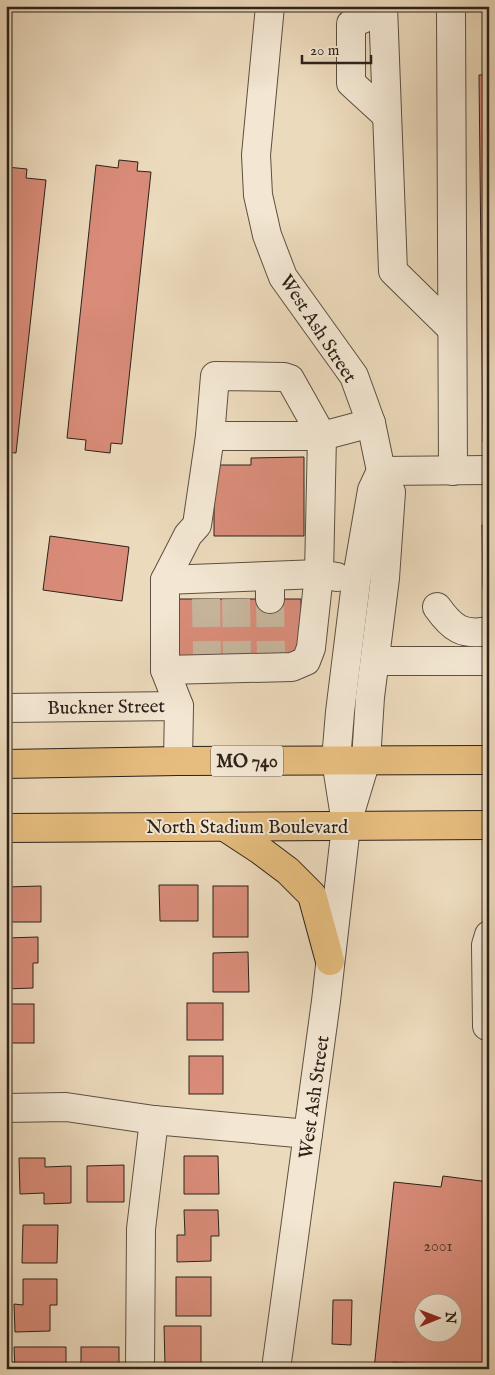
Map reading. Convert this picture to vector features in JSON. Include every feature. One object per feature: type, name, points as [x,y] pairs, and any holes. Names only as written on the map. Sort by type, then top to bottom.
[{"type":"main road","name":"MO 740","points":[[6,764],[178,761],[489,760]]},
{"type":"main road","name":"North Stadium Boulevard","points":[[6,828],[489,825]]},
{"type":"main road","points":[[224,827],[288,871],[312,895],[330,961]]},
{"type":"street","name":"West Ash Street","points":[[270,6],[256,155],[258,195],[267,235],[283,277],[354,376],[371,422],[381,471],[391,492],[385,578],[370,697],[366,760],[346,826],[308,1134],[276,1369]]},
{"type":"street","points":[[452,6],[453,471]]},
{"type":"street","points":[[383,8],[393,271],[452,330]]},
{"type":"street","points":[[165,670],[208,662],[271,662],[292,667],[306,661],[311,648],[319,574],[322,436],[290,379],[284,377],[216,376],[210,436],[197,525],[188,535],[165,580],[165,670],[179,706]]},
{"type":"street","points":[[210,436],[322,436],[371,422]]},
{"type":"street","points":[[381,471],[489,470]]},
{"type":"street","name":"West Ash Street","points":[[346,826],[336,760],[340,712],[356,583],[372,490],[381,471]]},
{"type":"street","points":[[165,580],[206,589],[270,587],[319,574],[356,583]]},
{"type":"street","points":[[442,615],[461,631],[489,631]]},
{"type":"street","points":[[375,661],[489,661]]},
{"type":"street","name":"Buckner Street","points":[[6,708],[179,706],[178,761]]},
{"type":"street","points":[[487,1026],[486,944],[489,935]]},
{"type":"street","points":[[6,1108],[66,1107],[154,1120],[308,1134]]},
{"type":"street","points":[[140,1369],[141,1229],[154,1120]]},
{"type":"building","points":[[479,75],[489,75],[489,442],[483,442]]},
{"type":"building","points":[[119,160],[138,162],[137,171],[151,172],[122,444],[111,443],[110,453],[85,450],[86,440],[67,438],[96,165],[118,168]]},
{"type":"building","points":[[7,167],[27,169],[26,178],[46,180],[16,453],[6,452]]},
{"type":"building","points":[[304,457],[304,536],[214,536],[214,465],[251,465],[251,458]]},
{"type":"building","points":[[482,525],[489,525],[489,589],[483,589]]},
{"type":"building","points":[[50,536],[129,547],[122,601],[43,590]]},
{"type":"building","points":[[176,599],[301,599],[302,656],[176,656]]},
{"type":"building","points":[[159,885],[198,885],[198,921],[160,921]]},
{"type":"building","points":[[41,886],[41,922],[6,922],[6,887]]},
{"type":"building","points":[[213,886],[248,886],[248,937],[213,937]]},
{"type":"building","points":[[38,937],[38,963],[33,963],[33,988],[6,989],[6,938]]},
{"type":"building","points":[[248,952],[249,992],[213,992],[213,953]]},
{"type":"building","points":[[187,1003],[223,1003],[223,1040],[187,1040]]},
{"type":"building","points":[[6,1004],[34,1004],[34,1043],[6,1043]]},
{"type":"building","points":[[189,1056],[223,1056],[223,1094],[189,1094]]},
{"type":"building","points":[[184,1156],[218,1156],[219,1194],[184,1194]]},
{"type":"building","points":[[19,1158],[45,1158],[45,1167],[71,1166],[71,1203],[44,1204],[44,1193],[20,1194]]},
{"type":"building","points":[[124,1165],[124,1202],[87,1202],[87,1166]]},
{"type":"building","points":[[443,1176],[489,1182],[489,1369],[456,1369],[393,1362],[392,1369],[374,1369],[394,1182],[441,1187]]},
{"type":"building","points":[[184,1210],[218,1210],[219,1236],[211,1236],[211,1261],[177,1262],[177,1235],[185,1235]]},
{"type":"building","points":[[23,1225],[58,1225],[57,1263],[22,1263]]},
{"type":"building","points":[[176,1277],[211,1277],[211,1316],[176,1316]]},
{"type":"building","points":[[23,1279],[57,1279],[57,1305],[50,1305],[50,1331],[15,1332],[14,1304],[23,1305]]},
{"type":"building","points":[[333,1300],[352,1300],[351,1345],[332,1344]]},
{"type":"building","points":[[164,1326],[201,1326],[201,1365],[165,1365]]},
{"type":"building","points":[[14,1347],[66,1347],[66,1369],[15,1369]]},
{"type":"building","points":[[81,1347],[119,1347],[119,1369],[81,1369]]},
{"type":"tunnel","points":[[206,599],[207,656]]},
{"type":"tunnel","points":[[236,599],[237,656]]},
{"type":"tunnel","points":[[270,599],[271,656]]}]
